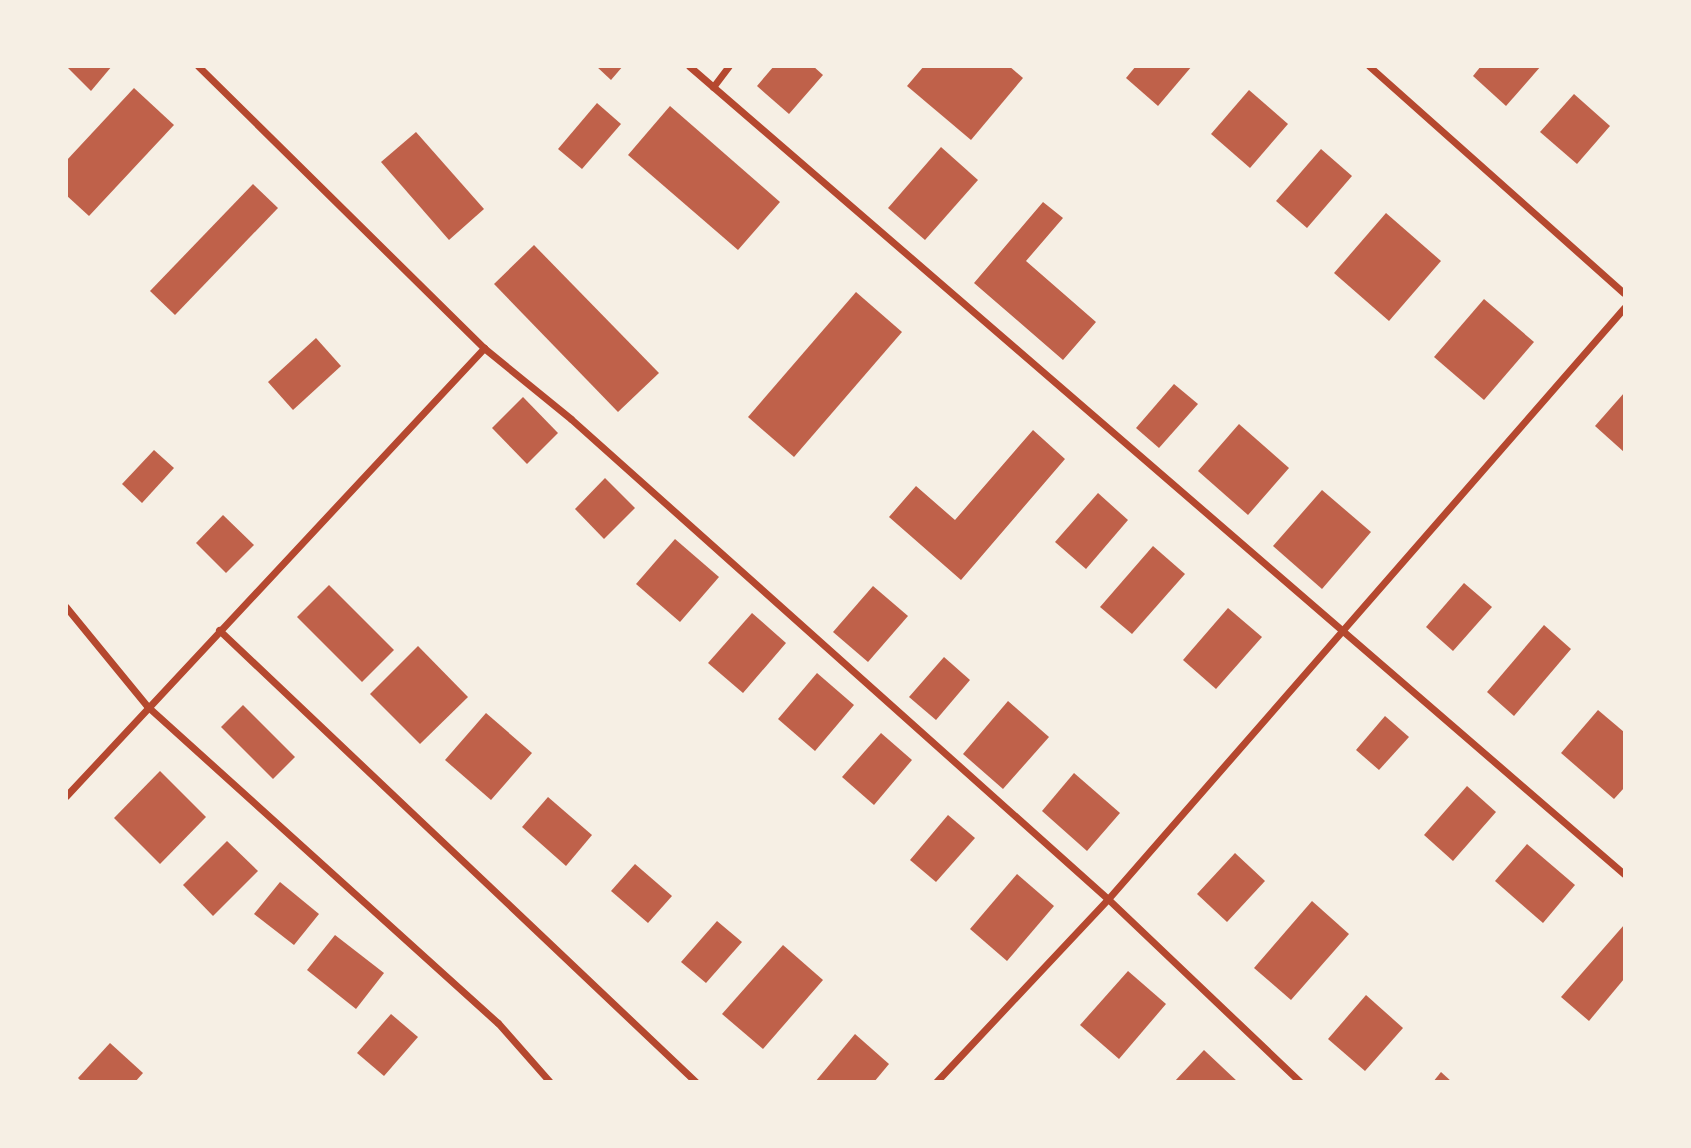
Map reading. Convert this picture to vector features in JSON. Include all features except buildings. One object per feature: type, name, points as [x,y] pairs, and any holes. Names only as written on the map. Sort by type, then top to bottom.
[{"type":"street","points":[[198,66],[484,348],[581,428],[1108,899],[1300,1082]]},
{"type":"street","points":[[689,66],[1346,630],[1625,874]]},
{"type":"street","points":[[713,87],[729,66]]},
{"type":"street","points":[[1370,66],[1625,293]]},
{"type":"street","points":[[936,1082],[1108,899],[1625,308]]},
{"type":"street","points":[[66,796],[147,706],[484,348]]},
{"type":"street","points":[[66,607],[147,706],[498,1023],[550,1082]]},
{"type":"street","points":[[219,631],[696,1082]]}]
